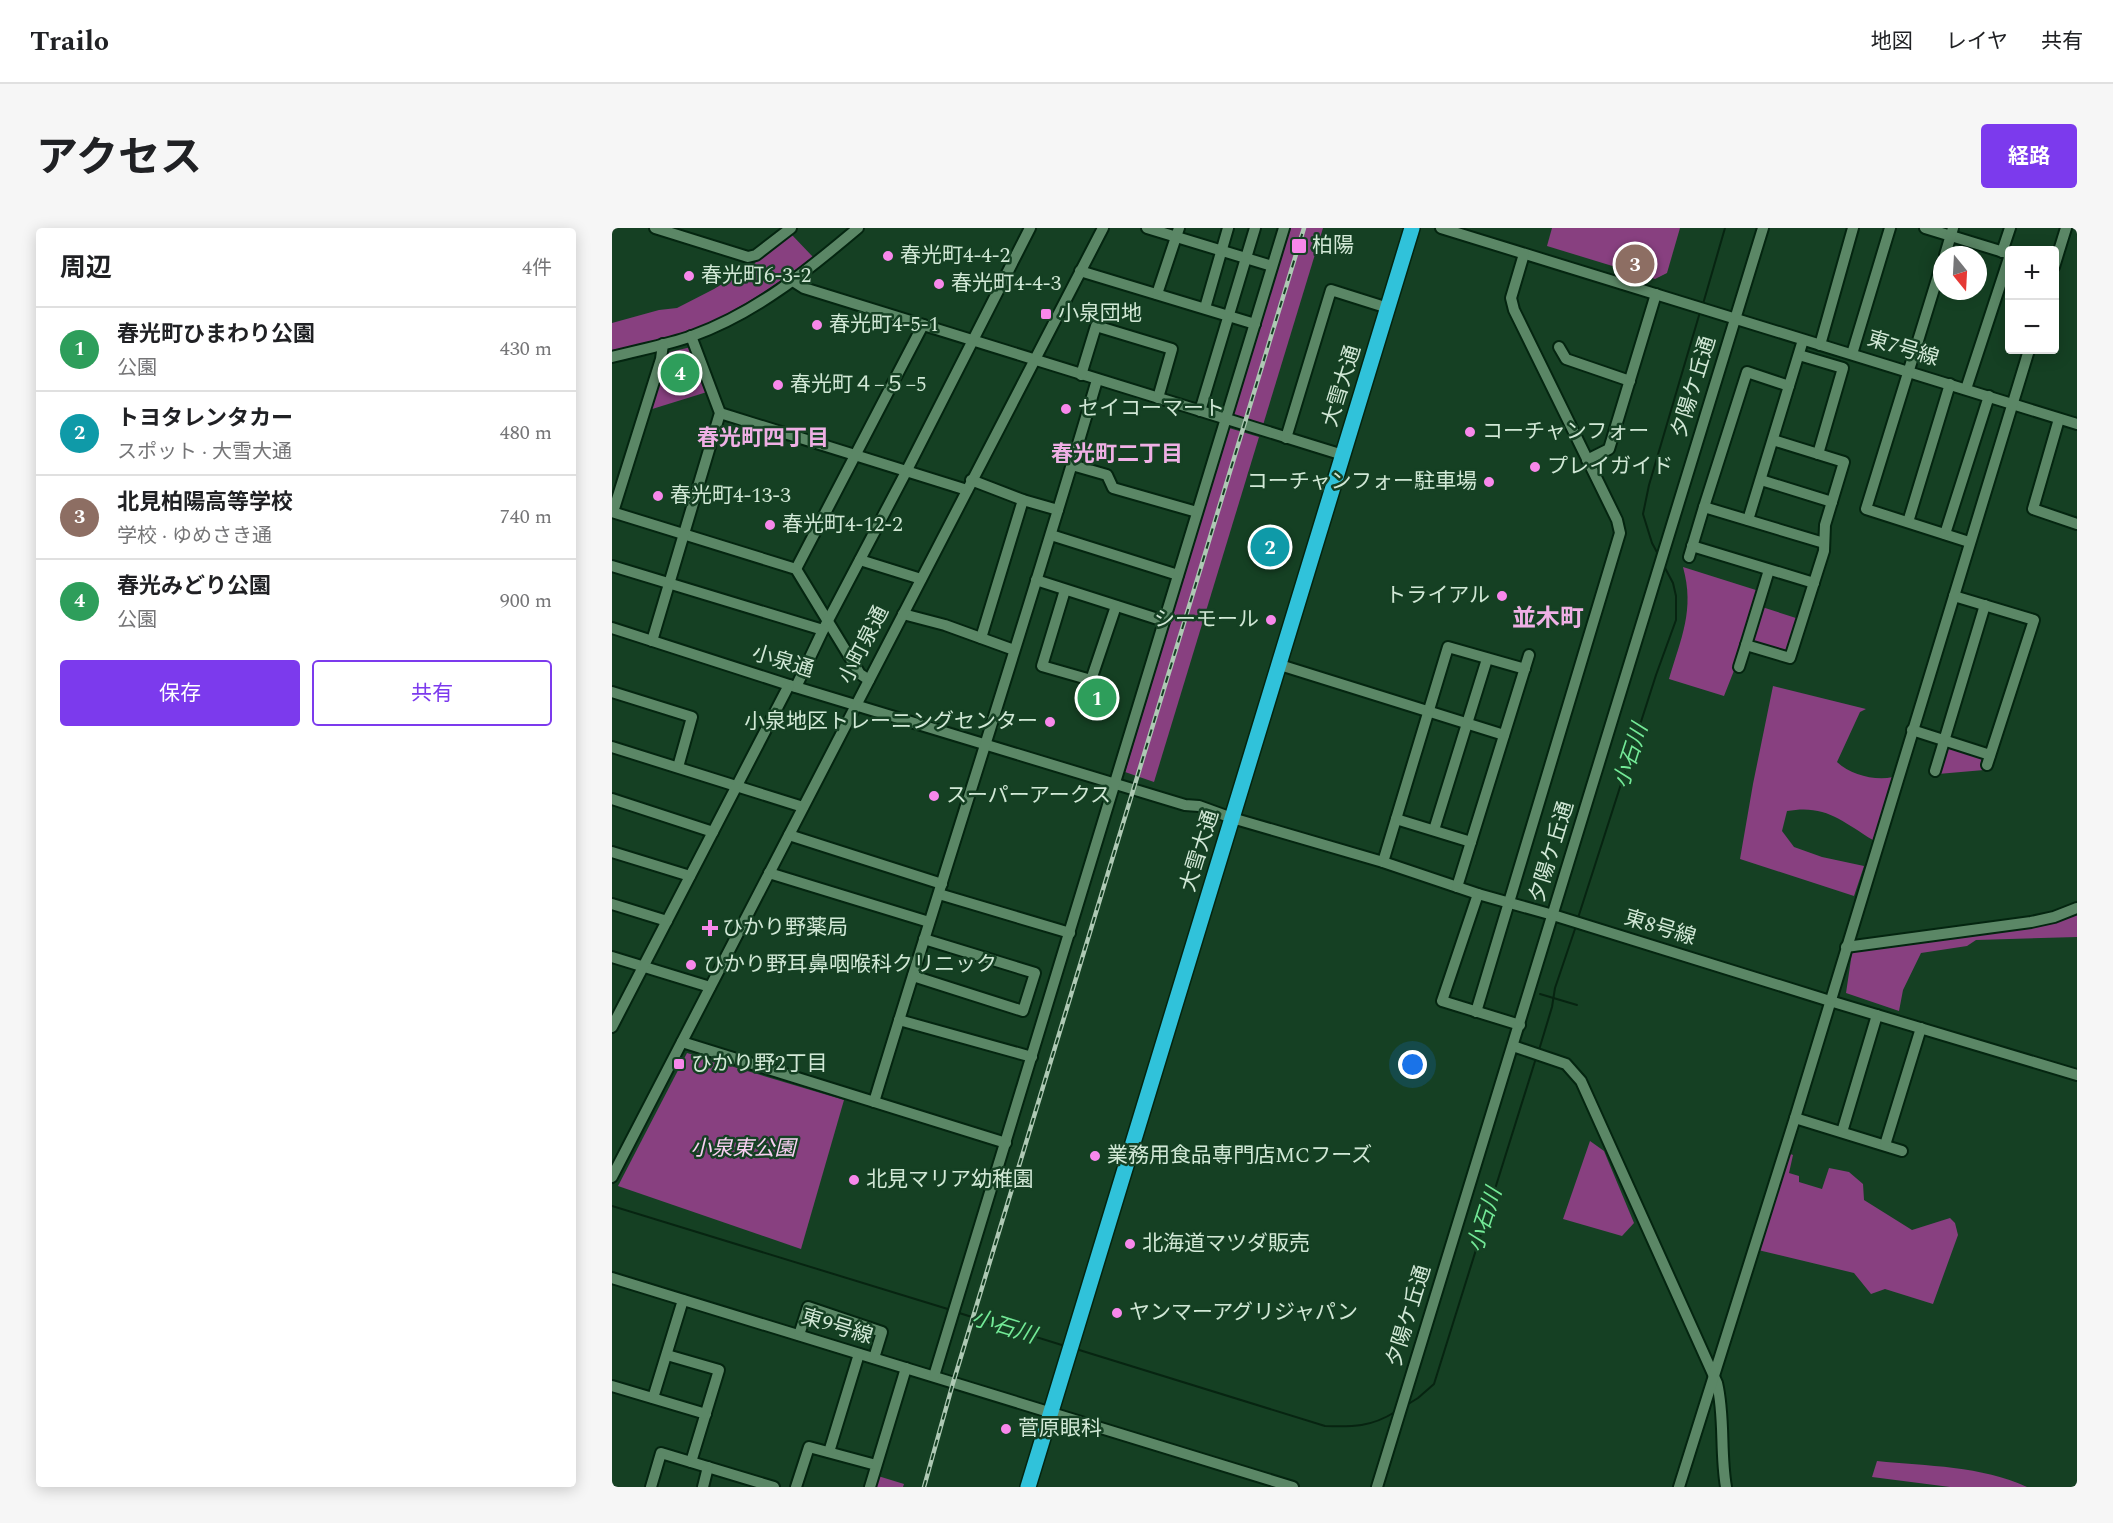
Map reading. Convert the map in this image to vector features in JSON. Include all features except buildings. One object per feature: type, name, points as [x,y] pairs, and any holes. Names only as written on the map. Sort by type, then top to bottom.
[{"type":"highway","name":"大雪大通","points":[[1028,1487],[1412,228]]},
{"type":"street","points":[[655,228],[748,256],[756,255],[791,228]]},
{"type":"street","points":[[612,357],[691,336],[729,321],[793,281],[858,228]]},
{"type":"street","points":[[614,1020],[736,786],[860,560],[1030,228]]},
{"type":"street","name":"小町泉通","points":[[612,1177],[1102,228]]},
{"type":"street","points":[[1146,228],[1178,232],[1221,250],[1272,266]]},
{"type":"street","points":[[1205,308],[1228,228]]},
{"type":"street","points":[[1200,411],[1255,228]]},
{"type":"street","points":[[934,1376],[1284,228]]},
{"type":"street","name":"東7号線","points":[[1441,228],[2077,424]]},
{"type":"street","name":"夕陽ケ丘通","points":[[1377,1487],[1763,228]]},
{"type":"street","points":[[1820,345],[1853,228]]},
{"type":"street","points":[[1852,354],[1890,228]]},
{"type":"street","points":[[1925,228],[1952,232],[2005,252]]},
{"type":"street","points":[[2008,246],[2010,228]]},
{"type":"street","points":[[2059,253],[2066,228]]},
{"type":"street","points":[[1158,294],[1178,232]]},
{"type":"street","points":[[1476,1012],[1620,533],[1617,520],[1514,310],[1511,298],[1524,254]]},
{"type":"street","points":[[1966,389],[2005,260]]},
{"type":"street","points":[[1080,271],[1255,324]]},
{"type":"street","points":[[793,281],[804,288],[1343,455]]},
{"type":"street","points":[[1286,438],[1331,290],[1388,308]]},
{"type":"street","points":[[1933,293],[1866,509],[1969,542]]},
{"type":"street","points":[[1587,460],[1609,449],[1656,294]]},
{"type":"street","points":[[796,569],[923,325]]},
{"type":"street","points":[[1082,375],[1096,326],[1172,349],[1158,398]]},
{"type":"street","points":[[652,641],[720,413],[691,336]]},
{"type":"street","points":[[1748,520],[1803,340]]},
{"type":"street","points":[[663,344],[661,359],[613,512],[796,569],[825,626],[860,674],[869,680]]},
{"type":"street","points":[[1559,348],[1566,358],[1630,381]]},
{"type":"street","points":[[1679,1487],[1795,1118],[1969,542],[2029,354]]},
{"type":"street","points":[[1799,355],[1843,368],[1818,454]]},
{"type":"street","points":[[1789,386],[1747,372],[1691,551],[1815,583]]},
{"type":"street","points":[[874,1102],[1097,380]]},
{"type":"street","points":[[1908,522],[1950,384]]},
{"type":"street","points":[[1945,534],[1989,396]]},
{"type":"street","points":[[720,413],[906,472],[969,485],[1058,510]]},
{"type":"street","points":[[2059,418],[2033,509],[2077,524]]},
{"type":"street","points":[[1746,645],[1790,658],[1824,552],[1825,525],[1844,462],[1773,440]]},
{"type":"street","points":[[1072,465],[1107,475],[1113,488],[1197,512]]},
{"type":"street","points":[[1761,480],[1832,502]]},
{"type":"street","points":[[981,638],[1023,500]]},
{"type":"street","points":[[1704,507],[1824,543]]},
{"type":"street","points":[[1051,535],[1178,575]]},
{"type":"street","points":[[860,560],[921,579]]},
{"type":"street","points":[[612,566],[825,626]]},
{"type":"street","points":[[1739,667],[1769,570]]},
{"type":"street","points":[[1036,580],[1164,621]]},
{"type":"street","points":[[1065,590],[1042,666],[1091,680],[1116,606]]},
{"type":"street","points":[[1912,730],[1989,760],[2034,620],[1954,596]]},
{"type":"street","points":[[1935,771],[1985,605]]},
{"type":"street","points":[[903,614],[1014,650]]},
{"type":"street","name":"小泉通","points":[[612,628],[792,686],[1232,819]]},
{"type":"street","points":[[1383,862],[1448,647],[1525,669]]},
{"type":"street","points":[[1457,886],[1530,655]]},
{"type":"street","points":[[1434,830],[1486,659]]},
{"type":"street","points":[[1280,665],[1504,735]]},
{"type":"street","points":[[612,692],[693,717],[678,767]]},
{"type":"street","points":[[612,747],[803,807]]},
{"type":"street","points":[[612,801],[713,832]]},
{"type":"street","name":"東8号線","points":[[1232,819],[1383,862],[1478,894],[2077,1075]]},
{"type":"street","points":[[1396,819],[1472,842]]},
{"type":"street","points":[[789,835],[1070,933]]},
{"type":"street","points":[[612,852],[690,876]]},
{"type":"street","points":[[769,873],[929,922]]},
{"type":"street","points":[[1478,894],[1442,1001],[1520,1025]]},
{"type":"street","points":[[612,904],[667,921]]},
{"type":"street","points":[[1846,947],[2031,922],[2054,917],[2077,908]]},
{"type":"street","points":[[913,976],[1023,1011],[1035,973],[924,939]]},
{"type":"street","points":[[612,957],[710,987]]},
{"type":"street","points":[[1842,1132],[1877,1015]]},
{"type":"street","points":[[899,1020],[1032,1057]]},
{"type":"street","points":[[1885,1145],[1921,1028]]},
{"type":"street","points":[[682,1042],[1006,1143]]},
{"type":"street","points":[[1513,1046],[1566,1064],[1581,1081],[1717,1383],[1721,1401],[1722,1458],[1726,1487]]},
{"type":"street","points":[[1795,1118],[1902,1151]]},
{"type":"street","name":"東9号線","points":[[612,1278],[1051,1413]]},
{"type":"street","points":[[653,1398],[683,1300]]},
{"type":"street","points":[[799,1335],[808,1307],[882,1332],[874,1358]]},
{"type":"street","points":[[829,1452],[859,1354]]},
{"type":"street","points":[[667,1355],[719,1371],[691,1462]]},
{"type":"street","points":[[870,1487],[906,1368]]},
{"type":"street","points":[[612,1386],[706,1414]]},
{"type":"street","points":[[1051,1413],[1292,1487]]},
{"type":"street","points":[[796,1487],[809,1447],[876,1466]]},
{"type":"street","points":[[651,1487],[661,1453],[708,1467],[749,1483],[774,1487]]},
{"type":"street","points":[[703,1487],[708,1467]]},
{"type":"green space","points":[[1287,228],[1323,228],[1263,425],[1232,416]]},
{"type":"green space","points":[[1552,228],[1680,228],[1667,273],[1655,279],[1547,246]]},
{"type":"green space","points":[[792,235],[813,257],[754,298],[706,325],[680,335],[612,350],[612,323],[659,310],[677,308],[748,268]]},
{"type":"green space","points":[[691,347],[707,392],[649,410],[666,353]]},
{"type":"green space","points":[[1229,428],[1259,437],[1154,782],[1125,772]]},
{"type":"green space","points":[[1683,567],[1759,591],[1724,696],[1669,679],[1682,637],[1687,611],[1688,597]]},
{"type":"green space","points":[[1762,607],[1799,619],[1789,652],[1754,644],[1753,639]]},
{"type":"green space","points":[[1088,685],[1111,693],[1106,711],[1082,703]]},
{"type":"green space","points":[[1773,686],[1866,709],[1860,712],[1837,762],[1864,776],[1893,777],[1873,840],[1823,812],[1800,809],[1787,811],[1782,831],[1794,847],[1822,857],[1864,866],[1854,896],[1740,859]]},
{"type":"green space","points":[[1949,747],[1984,758],[1986,761],[1984,770],[1938,774],[1945,749]]},
{"type":"green space","points":[[2077,908],[2077,937],[1976,940],[1967,946],[1921,953],[1903,990],[1899,1011],[1846,993],[1853,946],[2007,924]]},
{"type":"green space","name":"小泉東公園","points":[[687,1053],[844,1100],[801,1249],[618,1186]]},
{"type":"green space","points":[[1590,1141],[1604,1151],[1634,1223],[1622,1236],[1563,1219]]},
{"type":"green space","points":[[1788,1153],[1793,1155],[1789,1173],[1799,1176],[1799,1182],[1822,1189],[1829,1168],[1849,1172],[1863,1184],[1864,1200],[1912,1230],[1950,1218],[1955,1223],[1958,1235],[1933,1304],[1885,1289],[1871,1294],[1854,1273],[1758,1250]]},
{"type":"green space","points":[[1877,1461],[1973,1471],[2010,1480],[2027,1487],[1950,1487],[1872,1477]]},
{"type":"green space","points":[[878,1476],[904,1484],[903,1487],[874,1487]]},
{"type":"waterway","name":"小石川","points":[[1703,304],[1725,228]]},
{"type":"waterway","name":"小石川","points":[[1659,556],[1652,543],[1643,514],[1649,485],[1700,312]]},
{"type":"waterway","name":"小石川","points":[[1578,918],[1656,675],[1676,620],[1676,596],[1673,583],[1664,566]]},
{"type":"waterway","name":"小石川","points":[[1539,1050],[1552,1007],[1555,988],[1576,926]]},
{"type":"waterway","points":[[1540,994],[1577,1005]]},
{"type":"waterway","name":"小石川","points":[[1405,1406],[1434,1384],[1536,1058]]},
{"type":"waterway","name":"小石川","points":[[612,1206],[951,1310]]},
{"type":"waterway","name":"小石川","points":[[956,1312],[1065,1346]]},
{"type":"waterway","name":"小石川","points":[[1076,1349],[1325,1426],[1362,1425],[1378,1421],[1395,1412]]},
{"type":"railway","points":[[924,1487],[953,1383],[1304,228]]},
{"type":"place","name":"柏陽","points":[[1299,246]]},
{"type":"place","name":"春光町4-4-2","points":[[888,256]]},
{"type":"place","name":"北見柏陽高等学校","points":[[1635,264]]},
{"type":"place","name":"春光町6-3-2","points":[[689,276]]},
{"type":"place","name":"春光町4-4-3","points":[[939,284]]},
{"type":"place","name":"小泉団地","points":[[1046,314]]},
{"type":"place","name":"春光町4-5-1","points":[[817,325]]},
{"type":"place","name":"春光みどり公園","points":[[680,373]]},
{"type":"place","name":"春光町４−５−5","points":[[778,385]]},
{"type":"place","name":"セイコーマート","points":[[1066,409]]},
{"type":"place","name":"コーチャンフォー","points":[[1470,432]]},
{"type":"place","name":"プレイガイド","points":[[1535,467]]},
{"type":"place","name":"コーチャンフォー駐車場","points":[[1489,482]]},
{"type":"place","name":"春光町4-13-3","points":[[658,496]]},
{"type":"place","name":"春光町4-12-2","points":[[770,525]]},
{"type":"place","name":"トヨタレンタカー","points":[[1270,547]]},
{"type":"place","name":"トライアル","points":[[1502,596]]},
{"type":"place","name":"シーモール","points":[[1271,620]]},
{"type":"place","name":"春光町ひまわり公園","points":[[1097,698]]},
{"type":"place","name":"小泉地区トレーニングセンター","points":[[1050,722]]},
{"type":"place","name":"スーパーアークス","points":[[934,796]]},
{"type":"place","name":"ひかり野薬局","points":[[710,928]]},
{"type":"place","name":"ひかり野耳鼻咽喉科クリニック","points":[[691,965]]},
{"type":"place","name":"ひかり野2丁目","points":[[679,1064]]},
{"type":"place","name":"業務用食品専門店MCフーズ","points":[[1095,1156]]},
{"type":"place","name":"北見マリア幼稚園","points":[[854,1180]]},
{"type":"place","name":"北海道マツダ販売","points":[[1130,1244]]},
{"type":"place","name":"ヤンマーアグリジャパン","points":[[1117,1313]]},
{"type":"place","name":"菅原眼科","points":[[1006,1429]]},
{"type":"district","name":"春光町四丁目","points":[[763,438]]},
{"type":"district","name":"春光町二丁目","points":[[1117,454]]},
{"type":"district","name":"並木町","points":[[1548,619]]}]
